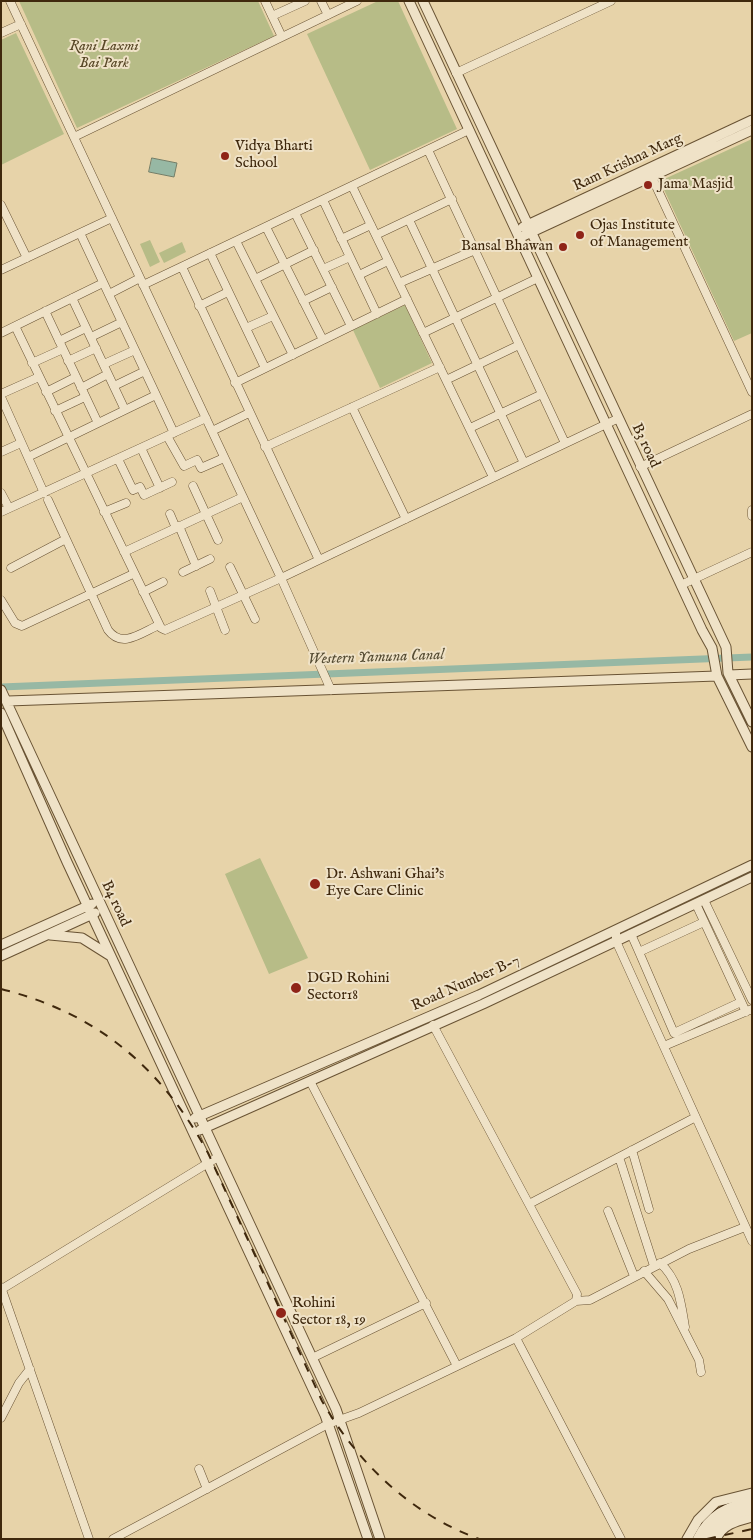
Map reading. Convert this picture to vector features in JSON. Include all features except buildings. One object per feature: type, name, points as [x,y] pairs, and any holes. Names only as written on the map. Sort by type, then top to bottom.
[{"type":"main road","points":[[698,1539],[707,1524],[719,1512],[752,1501]]},
{"type":"main road","points":[[707,1539],[714,1527],[724,1518],[752,1509]]},
{"type":"street","points":[[10,1],[330,686]]},
{"type":"street","points":[[265,1],[282,37]]},
{"type":"street","points":[[272,16],[305,1]]},
{"type":"street","points":[[322,1],[328,15]]},
{"type":"street","name":"B3 road","points":[[409,1],[712,648],[716,673],[752,747]]},
{"type":"street","name":"B3 road","points":[[423,1],[692,580],[726,647],[728,674]]},
{"type":"street","points":[[456,73],[611,1]]},
{"type":"street","points":[[74,137],[353,2]]},
{"type":"street","points":[[1,33],[21,24]]},
{"type":"street","name":"Ram Krishna Marg","points":[[650,173],[752,120]]},
{"type":"street","points":[[109,294],[182,267],[469,130]]},
{"type":"street","name":"Ram Krishna Marg","points":[[518,234],[650,173],[752,130]]},
{"type":"street","points":[[428,150],[565,443]]},
{"type":"street","points":[[650,173],[752,392]]},
{"type":"street","points":[[352,186],[494,477]]},
{"type":"street","points":[[376,235],[452,199]]},
{"type":"street","points":[[323,200],[378,314]]},
{"type":"street","points":[[2,210],[27,258]]},
{"type":"street","points":[[295,213],[351,326]]},
{"type":"street","points":[[1,270],[112,218]]},
{"type":"street","points":[[409,220],[524,463]]},
{"type":"street","points":[[341,238],[371,225]]},
{"type":"street","points":[[266,227],[323,340]]},
{"type":"street","points":[[80,234],[156,395],[184,466],[197,460],[201,468],[224,458]]},
{"type":"street","points":[[236,241],[292,355]]},
{"type":"street","points":[[255,280],[314,250]]},
{"type":"street","points":[[399,283],[475,250]]},
{"type":"street","points":[[210,253],[265,368]]},
{"type":"street","points":[[323,270],[350,257]]},
{"type":"street","points":[[359,275],[388,261]]},
{"type":"street","points":[[182,267],[319,560]]},
{"type":"street","points":[[423,333],[538,278]]},
{"type":"street","points":[[1,333],[103,283]]},
{"type":"street","points":[[303,301],[332,287]]},
{"type":"street","points":[[199,306],[228,292]]},
{"type":"street","points":[[72,298],[125,410]]},
{"type":"street","points":[[235,383],[407,299]]},
{"type":"street","points":[[45,311],[98,423]]},
{"type":"street","points":[[246,328],[273,316]]},
{"type":"street","points":[[91,338],[122,322]]},
{"type":"street","points":[[14,326],[133,574],[159,625],[164,630],[281,578],[617,419]]},
{"type":"street","points":[[32,363],[86,328]]},
{"type":"street","points":[[446,380],[520,345]]},
{"type":"street","points":[[68,361],[96,348]]},
{"type":"street","points":[[104,364],[135,350]]},
{"type":"street","points":[[265,447],[440,367]]},
{"type":"street","points":[[114,386],[145,371]]},
{"type":"street","points":[[81,388],[108,374]]},
{"type":"street","points":[[39,376],[1,396],[108,630],[119,640],[159,625]]},
{"type":"street","points":[[46,392],[76,377]]},
{"type":"street","points":[[470,428],[542,394]]},
{"type":"street","points":[[28,457],[156,395]]},
{"type":"street","points":[[55,410],[86,396]]},
{"type":"street","points":[[352,407],[406,519]]},
{"type":"street","points":[[212,431],[249,413]]},
{"type":"street","points":[[640,467],[752,414]]},
{"type":"street","points":[[1,493],[5,510],[46,496],[86,474],[206,418]]},
{"type":"street","points":[[1,452],[21,443]]},
{"type":"street","points":[[141,448],[160,488]]},
{"type":"street","points":[[118,459],[133,490],[140,487],[144,495],[172,482]]},
{"type":"street","points":[[193,486],[218,540]]},
{"type":"street","points":[[124,552],[243,497]]},
{"type":"street","points":[[104,512],[126,503]]},
{"type":"street","points":[[752,510],[752,516]]},
{"type":"street","points":[[170,514],[196,566]]},
{"type":"street","points":[[11,568],[66,539]]},
{"type":"street","points":[[681,585],[752,552]]},
{"type":"street","points":[[183,572],[210,559]]},
{"type":"street","points":[[230,567],[255,619]]},
{"type":"street","points":[[1,600],[15,623],[22,626],[133,574]]},
{"type":"street","points":[[143,592],[163,582]]},
{"type":"street","points":[[210,591],[225,630]]},
{"type":"street","points":[[5,697],[716,673]]},
{"type":"street","points":[[752,674],[728,674],[752,722]]},
{"type":"street","name":"B4 road","points":[[5,697],[102,910],[312,1358],[339,1419],[380,1539]]},
{"type":"street","name":"B4 road","points":[[1,713],[146,1032],[328,1424],[368,1539]]},
{"type":"street","name":"Road Number B-7","points":[[188,1121],[478,995],[752,865]]},
{"type":"street","name":"Road Number B-7","points":[[194,1132],[483,1004],[751,879]]},
{"type":"street","points":[[1,945],[98,901]]},
{"type":"street","points":[[664,1046],[749,1010],[741,1002],[704,922],[700,902]]},
{"type":"street","points":[[700,902],[752,1000]]},
{"type":"street","points":[[1,956],[102,910]]},
{"type":"street","points":[[639,952],[704,922]]},
{"type":"street","points":[[616,930],[616,941],[664,1046],[694,1118],[752,1241]]},
{"type":"street","points":[[631,934],[674,1033],[741,1002]]},
{"type":"street","points":[[46,935],[82,938],[112,956]]},
{"type":"street","points":[[642,999],[657,993]]},
{"type":"street","points":[[478,995],[483,1004]]},
{"type":"street","points":[[433,1025],[577,1294],[576,1301]]},
{"type":"street","points":[[146,1032],[157,1027]]},
{"type":"street","points":[[310,1081],[458,1366]]},
{"type":"street","points":[[529,1204],[694,1118]]},
{"type":"street","points":[[632,1150],[650,1210]]},
{"type":"street","points":[[89,1539],[30,1369],[4,1306],[2,1288],[218,1157]]},
{"type":"street","points":[[619,1157],[657,1265],[670,1273],[678,1290],[687,1337]]},
{"type":"street","points":[[608,1211],[634,1276]]},
{"type":"street","points":[[113,1539],[328,1424],[359,1413],[516,1338],[576,1301],[590,1300],[689,1249],[745,1227]]},
{"type":"street","points":[[644,1271],[668,1298],[699,1360],[700,1372]]},
{"type":"street","points":[[312,1358],[426,1303]]},
{"type":"street","points":[[516,1338],[621,1539]]},
{"type":"street","points":[[1,1418],[30,1369]]},
{"type":"street","points":[[199,1469],[207,1489]]},
{"type":"street","points":[[680,1539],[687,1538],[698,1520],[716,1502],[752,1493]]},
{"type":"street","points":[[716,1539],[721,1531],[732,1523],[752,1517]]},
{"type":"green space","name":"Rani Laxmi Bai Park","points":[[19,1],[258,1],[274,36],[77,128]]},
{"type":"green space","points":[[378,1],[398,1],[457,129],[370,170],[307,34]]},
{"type":"green space","points":[[16,33],[64,134],[1,165],[1,40]]},
{"type":"green space","points":[[752,139],[752,333],[734,341],[660,181]]},
{"type":"green space","points":[[150,240],[160,262],[150,267],[140,244]]},
{"type":"green space","points":[[182,242],[186,252],[164,263],[159,253]]},
{"type":"green space","points":[[405,305],[432,363],[380,388],[353,330]]},
{"type":"green space","points":[[260,858],[308,958],[269,974],[225,874]]},
{"type":"shaded area","points":[[152,158],[177,163],[174,177],[149,172]]},
{"type":"waterway","name":"Western Yamuna Canal","points":[[1,687],[752,657]]},
{"type":"railway","points":[[1,989],[36,999],[96,1029],[123,1048],[169,1094],[190,1122],[208,1153],[322,1401],[336,1424],[370,1466],[409,1501],[431,1516],[479,1539]]},
{"type":"railway","points":[[707,1539],[752,1529]]},
{"type":"place","name":"Vidya Bharti School","points":[[225,156]]},
{"type":"place","name":"Jama Masjid","points":[[648,185]]},
{"type":"place","name":"Ojas Institute of Management","points":[[580,235]]},
{"type":"place","name":"Bansal Bhawan","points":[[563,247]]},
{"type":"place","name":"Dr. Ashwani Ghai's Eye Care Clinic","points":[[315,884]]},
{"type":"place","name":"DGD Rohini Sector18","points":[[296,988]]},
{"type":"place","name":"Rohini Sector 18, 19","points":[[281,1313]]}]
